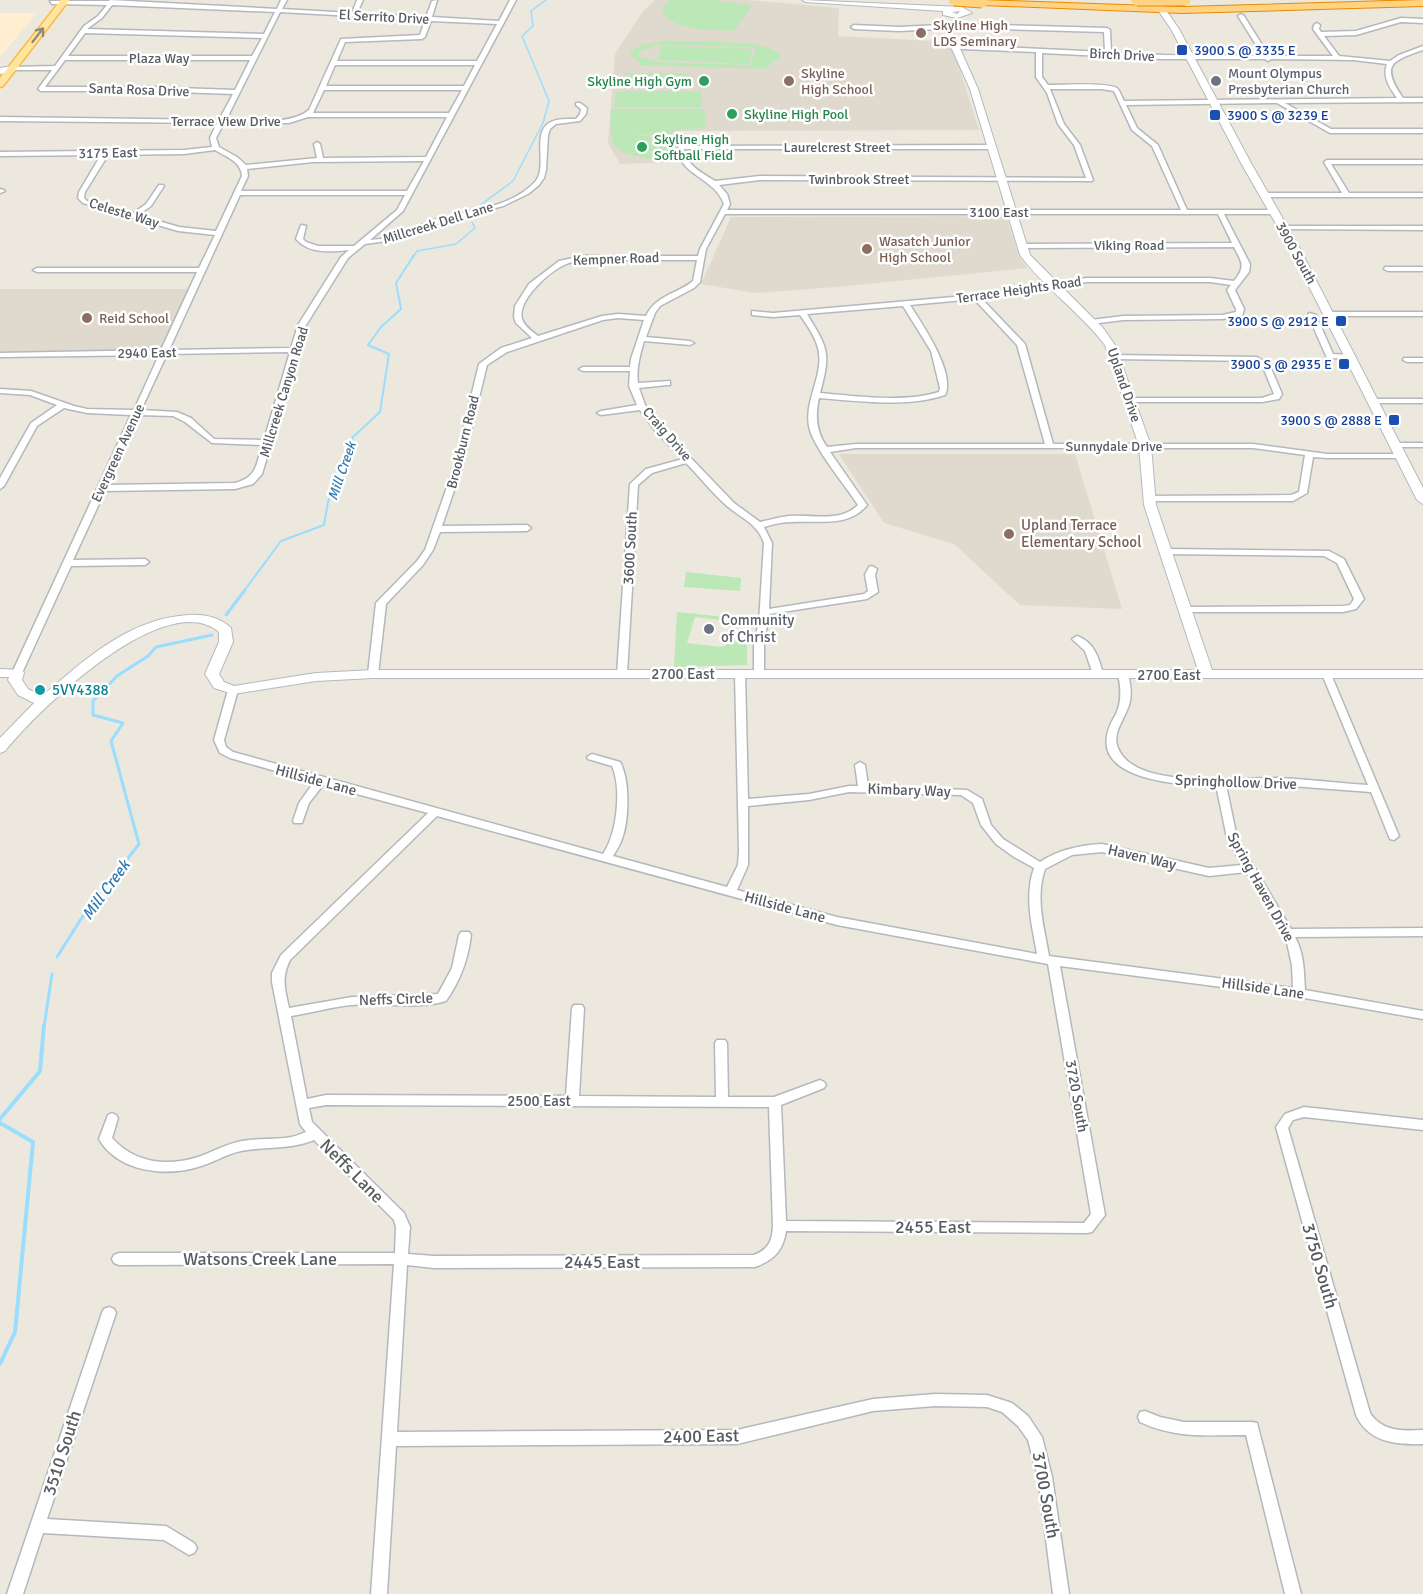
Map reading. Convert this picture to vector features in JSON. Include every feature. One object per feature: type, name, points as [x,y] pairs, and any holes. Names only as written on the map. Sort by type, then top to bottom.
[{"type":"highway","points":[[1074,0],[1271,0]]},
{"type":"highway","points":[[956,8],[982,2],[1164,5],[1423,3]]},
{"type":"main road","points":[[0,84],[58,1]]},
{"type":"main road","points":[[0,70],[58,1]]},
{"type":"street","points":[[284,0],[213,138],[216,148],[245,167],[320,159],[428,159]]},
{"type":"street","points":[[354,15],[360,0]]},
{"type":"street","name":"Millcreek Canyon Road","points":[[103,488],[245,484],[258,474],[302,325],[338,267],[356,248],[397,215],[513,0]]},
{"type":"street","points":[[806,0],[919,9],[956,8],[955,25]]},
{"type":"street","name":"3900 South","points":[[1155,0],[1164,5],[1273,212],[1330,314],[1422,496]]},
{"type":"street","name":"El Serrito Drive","points":[[58,1],[501,23]]},
{"type":"street","points":[[308,116],[345,39],[420,38],[424,35],[435,1]]},
{"type":"street","points":[[0,70],[56,68],[83,31],[100,17],[111,2]]},
{"type":"street","points":[[1241,16],[1268,59]]},
{"type":"street","points":[[866,19],[866,28]]},
{"type":"street","points":[[916,19],[917,28]]},
{"type":"street","points":[[1320,34],[1356,33],[1401,20],[1423,21]]},
{"type":"street","points":[[854,27],[917,28],[955,25],[1107,30],[1108,54]]},
{"type":"street","name":"Upland Drive","points":[[955,25],[959,44],[964,54],[961,58],[992,147],[1022,246],[1029,260],[1106,338],[1115,357],[1145,446],[1149,498],[1207,675]]},
{"type":"street","points":[[1317,25],[1316,29],[1336,58]]},
{"type":"street","points":[[83,31],[266,36]]},
{"type":"street","name":"Birch Drive","points":[[959,44],[1108,54],[1268,59],[1336,58],[1391,63]]},
{"type":"street","points":[[1401,100],[1386,73],[1391,63],[1403,55],[1423,48]]},
{"type":"street","points":[[1040,50],[1039,77],[1046,87],[1113,88],[1118,92],[1134,129],[1155,145],[1185,212]]},
{"type":"street","name":"Plaza Way","points":[[64,58],[254,58]]},
{"type":"street","points":[[332,63],[479,63]]},
{"type":"street","name":"Santa Rosa Drive","points":[[56,68],[41,89],[237,92]]},
{"type":"street","name":"Twinbrook Street","points":[[716,183],[755,178],[1090,180],[1077,145],[1061,124],[1046,87]]},
{"type":"street","points":[[322,88],[466,88]]},
{"type":"street","points":[[1122,103],[1215,104],[1316,100],[1423,100]]},
{"type":"street","points":[[1280,103],[1330,131],[1423,131]]},
{"type":"street","name":"Millcreek Dell Lane","points":[[363,242],[397,238],[425,225],[477,213],[523,194],[541,179],[547,127],[553,123],[578,120],[584,108],[578,104]]},
{"type":"street","name":"Terrace View Drive","points":[[0,119],[279,122],[308,116],[451,115]]},
{"type":"street","points":[[317,144],[320,159]]},
{"type":"street","name":"Laurelcrest Street","points":[[716,183],[685,163],[681,147],[992,147]]},
{"type":"street","name":"3175 East","points":[[0,154],[184,152],[216,148]]},
{"type":"street","name":"Celeste Way","points":[[106,152],[82,192],[81,198],[87,203],[184,230],[219,233]]},
{"type":"street","points":[[1347,195],[1327,162],[1423,162]]},
{"type":"street","name":"Evergreen Avenue","points":[[16,674],[246,174],[245,167]]},
{"type":"street","points":[[716,183],[726,196],[725,212]]},
{"type":"street","points":[[133,216],[150,205],[161,186]]},
{"type":"street","points":[[237,193],[410,193]]},
{"type":"street","points":[[1264,195],[1423,195]]},
{"type":"street","name":"3100 East","points":[[725,212],[1273,212]]},
{"type":"street","name":"Craig Drive","points":[[725,212],[707,242],[696,282],[660,303],[650,318],[632,369],[633,386],[642,407],[730,505],[760,525]]},
{"type":"street","points":[[1091,322],[1122,318],[1231,317],[1239,314],[1240,309],[1232,290],[1246,268],[1221,212]]},
{"type":"street","points":[[303,226],[299,239],[305,245],[356,248]]},
{"type":"street","points":[[1283,228],[1423,228]]},
{"type":"street","name":"Viking Road","points":[[1022,246],[1236,245]]},
{"type":"street","name":"Kempner Road","points":[[537,339],[520,323],[519,306],[532,286],[562,263],[582,258],[701,258]]},
{"type":"street","points":[[1388,269],[1423,269]]},
{"type":"street","points":[[37,270],[202,270]]},
{"type":"street","name":"Terrace Heights Road","points":[[755,313],[773,315],[803,313],[976,297],[1096,280],[1210,280],[1235,283]]},
{"type":"street","points":[[976,297],[1024,350],[1050,446]]},
{"type":"street","points":[[815,395],[854,398],[926,397],[942,393],[944,388],[935,351],[905,303]]},
{"type":"street","points":[[759,674],[759,643],[765,612],[768,543],[760,525],[788,519],[840,517],[854,513],[862,507],[861,501],[824,450],[811,425],[811,413],[823,353],[803,313]]},
{"type":"street","points":[[1330,314],[1423,314]]},
{"type":"street","points":[[1312,315],[1330,356],[1351,357]]},
{"type":"street","name":"Brookburn Road","points":[[373,674],[382,600],[423,559],[437,529],[461,457],[481,366],[495,354],[606,317],[650,318]]},
{"type":"street","points":[[642,339],[690,343]]},
{"type":"street","name":"2940 East","points":[[0,355],[293,350]]},
{"type":"street","points":[[1115,357],[1257,359],[1266,366],[1277,390],[1276,397],[1262,400],[1129,400]]},
{"type":"street","points":[[1407,360],[1423,360]]},
{"type":"street","points":[[584,369],[632,369]]},
{"type":"street","points":[[633,386],[667,383]]},
{"type":"street","points":[[0,391],[31,393],[87,411],[164,412],[184,417],[212,441],[268,443]]},
{"type":"street","points":[[1373,401],[1423,401]]},
{"type":"street","points":[[0,486],[34,424],[63,405]]},
{"type":"street","points":[[601,414],[642,407]]},
{"type":"street","points":[[1396,445],[1423,445]]},
{"type":"street","name":"Sunnydale Drive","points":[[824,450],[856,446],[1253,446],[1309,454],[1402,456]]},
{"type":"street","points":[[1149,498],[1288,499],[1302,495],[1309,454]]},
{"type":"street","name":"3600 South","points":[[622,674],[634,484],[649,471],[689,460]]},
{"type":"street","points":[[437,529],[527,528]]},
{"type":"street","points":[[1166,552],[1317,552],[1334,556],[1343,563],[1359,597],[1356,605],[1343,609],[1185,610]]},
{"type":"street","points":[[67,563],[145,562]]},
{"type":"street","points":[[765,612],[867,596],[873,592],[870,575],[872,569]]},
{"type":"street","points":[[0,748],[42,701],[114,643],[166,621],[205,620],[221,626],[228,635],[212,674],[219,685],[233,690]]},
{"type":"street","points":[[1077,639],[1086,644],[1092,652],[1098,674]]},
{"type":"street","points":[[0,674],[16,674],[15,680],[23,692],[42,701]]},
{"type":"street","name":"2700 East","points":[[233,690],[316,677],[373,674],[1423,674]]},
{"type":"street","points":[[730,893],[743,865],[740,674]]},
{"type":"street","name":"Springhollow Drive","points":[[1123,674],[1125,700],[1121,716],[1113,729],[1111,741],[1113,749],[1122,760],[1136,770],[1164,779],[1266,781],[1374,789]]},
{"type":"street","points":[[1327,674],[1394,836]]},
{"type":"street","name":"Hillside Lane","points":[[233,690],[219,740],[220,748],[225,753],[241,759],[319,782],[837,921],[1049,960],[1299,993],[1423,1015]]},
{"type":"street","points":[[592,757],[616,764],[622,774],[617,838],[605,859]]},
{"type":"street","points":[[860,765],[863,788]]},
{"type":"street","name":"Spring Haven Drive","points":[[1220,781],[1230,832],[1296,951],[1299,993]]},
{"type":"street","points":[[298,821],[304,804],[319,782]]},
{"type":"street","name":"Kimbary Way","points":[[743,803],[809,797],[838,790],[863,788],[956,791],[969,794],[978,801],[988,831],[1000,843],[1040,867]]},
{"type":"street","name":"Neffs Lane","points":[[379,1594],[404,1235],[399,1217],[306,1124],[278,977],[285,958],[434,813]]},
{"type":"street","name":"Haven Way","points":[[1040,867],[1062,854],[1080,849],[1102,848],[1209,872],[1248,868]]},
{"type":"street","points":[[1040,867],[1033,884],[1033,896],[1049,960]]},
{"type":"street","points":[[1288,933],[1423,932]]},
{"type":"street","name":"Neffs Circle","points":[[284,1013],[352,1000],[442,998],[451,986],[464,953],[465,935]]},
{"type":"street","name":"3720 South","points":[[1049,960],[1098,1215],[1087,1228]]},
{"type":"street","points":[[572,1101],[578,1008]]},
{"type":"street","points":[[721,1043],[722,1101]]},
{"type":"street","points":[[780,1227],[775,1102],[820,1085]]},
{"type":"street","name":"2500 East","points":[[303,1105],[326,1100],[775,1102]]},
{"type":"street","name":"3750 South","points":[[1423,1125],[1314,1112],[1294,1113],[1282,1127],[1362,1410],[1370,1426],[1384,1434],[1398,1438],[1423,1437]]},
{"type":"street","points":[[112,1118],[105,1139],[114,1151],[132,1162],[145,1165],[184,1165],[198,1162],[232,1148],[293,1143],[315,1134]]},
{"type":"street","name":"2455 East","points":[[780,1227],[1087,1228]]},
{"type":"street","name":"2445 East","points":[[402,1260],[434,1262],[755,1261],[773,1252],[778,1244],[780,1227]]},
{"type":"street","name":"Watsons Creek Lane","points":[[119,1259],[402,1260]]},
{"type":"street","name":"3510 South","points":[[15,1594],[109,1312]]},
{"type":"street","name":"2400 East","points":[[391,1439],[737,1437],[873,1405],[935,1400],[987,1401],[1007,1407]]},
{"type":"street","name":"3700 South","points":[[1007,1407],[1029,1429],[1040,1453],[1061,1594]]},
{"type":"street","points":[[1145,1417],[1159,1425],[1177,1428],[1252,1428],[1293,1594]]},
{"type":"street","points":[[38,1526],[166,1533],[189,1548]]},
{"type":"shaded area","name":"Skyline High School","points":[[655,0],[748,0],[839,8],[838,36],[951,42],[979,130],[678,131],[676,162],[620,164],[608,143],[615,54],[643,11]]},
{"type":"shaded area","points":[[0,13],[37,13],[0,57]]},
{"type":"shaded area","name":"Wasatch Junior High School","points":[[1006,216],[1019,256],[1027,268],[755,293],[701,284],[731,217]]},
{"type":"shaded area","name":"Reid School","points":[[0,289],[189,289],[161,348],[155,350],[0,353]]},
{"type":"shaded area","name":"Upland Terrace Elementary School","points":[[839,454],[1075,454],[1122,609],[1020,605],[954,544],[884,523]]},
{"type":"green space","points":[[669,0],[712,0],[752,5],[734,31],[716,30],[683,26],[666,17],[662,10]]},
{"type":"green space","points":[[667,41],[710,41],[747,44],[775,51],[781,57],[765,69],[639,65],[639,62],[630,55],[632,50],[644,44]],"holes":[[[657,45],[756,48],[750,65],[657,62],[639,56],[639,52]]]},
{"type":"green space","points":[[662,46],[752,49],[749,64],[657,60]]},
{"type":"green space","points":[[626,73],[687,73],[689,74],[688,88],[625,88]]},
{"type":"green space","points":[[616,91],[702,91],[702,107],[614,107]]},
{"type":"green space","points":[[611,109],[705,109],[705,128],[675,130],[670,134],[629,135],[669,138],[669,151],[672,152],[672,159],[640,157],[625,153],[613,144]]},
{"type":"green space","points":[[686,572],[741,578],[740,591],[684,587]]},
{"type":"green space","points":[[677,612],[735,618],[734,622],[695,617],[687,643],[721,647],[728,641],[747,643],[747,665],[674,667]]},
{"type":"waterway","name":"Mill Creek","points":[[471,212],[513,181],[543,123],[549,101],[522,36],[533,26],[531,11],[546,0]]},
{"type":"waterway","name":"Mill Creek","points":[[413,257],[417,251],[456,244],[475,228],[472,222]]},
{"type":"waterway","name":"Mill Creek","points":[[244,591],[281,541],[324,525],[328,502],[353,437],[380,412],[389,354],[368,345],[381,327],[401,309],[396,283],[414,255]]},
{"type":"waterway","name":"Mill Creek","points":[[226,615],[245,590]]},
{"type":"waterway","name":"Mill Creek","points":[[57,957],[81,919],[139,844],[111,741],[123,723],[93,715],[93,701],[117,676],[148,656],[156,647],[212,635]]},
{"type":"waterway","name":"Mill Creek","points":[[44,1027],[52,974]]},
{"type":"waterway","name":"Mill Creek","points":[[0,1119],[40,1071],[44,1025]]},
{"type":"waterway","name":"Mill Creek","points":[[0,1123],[33,1142],[15,1332],[0,1364]]},
{"type":"place","name":"Skyline High LDS Seminary","points":[[921,33]]},
{"type":"place","name":"3900 S @ 3335 E","points":[[1182,50]]},
{"type":"place","name":"Skyline High Gym","points":[[704,81]]},
{"type":"place","name":"Skyline High School","points":[[789,81]]},
{"type":"place","name":"Mount Olympus Presbyterian Church","points":[[1216,81]]},
{"type":"place","name":"Skyline High Pool","points":[[732,114]]},
{"type":"place","name":"3900 S @ 3239 E","points":[[1215,115]]},
{"type":"place","name":"Skyline High Softball Field","points":[[642,147]]},
{"type":"place","name":"Wasatch Junior High School","points":[[867,249]]},
{"type":"place","name":"Reid School","points":[[87,318]]},
{"type":"place","name":"3900 S @ 2912 E","points":[[1341,321]]},
{"type":"place","name":"3900 S @ 2935 E","points":[[1344,364]]},
{"type":"place","name":"3900 S @ 2888 E","points":[[1394,420]]},
{"type":"place","name":"Upland Terrace Elementary School","points":[[1009,534]]},
{"type":"place","name":"Community of Christ","points":[[709,629]]},
{"type":"place","name":"5VY4388","points":[[40,690]]}]
